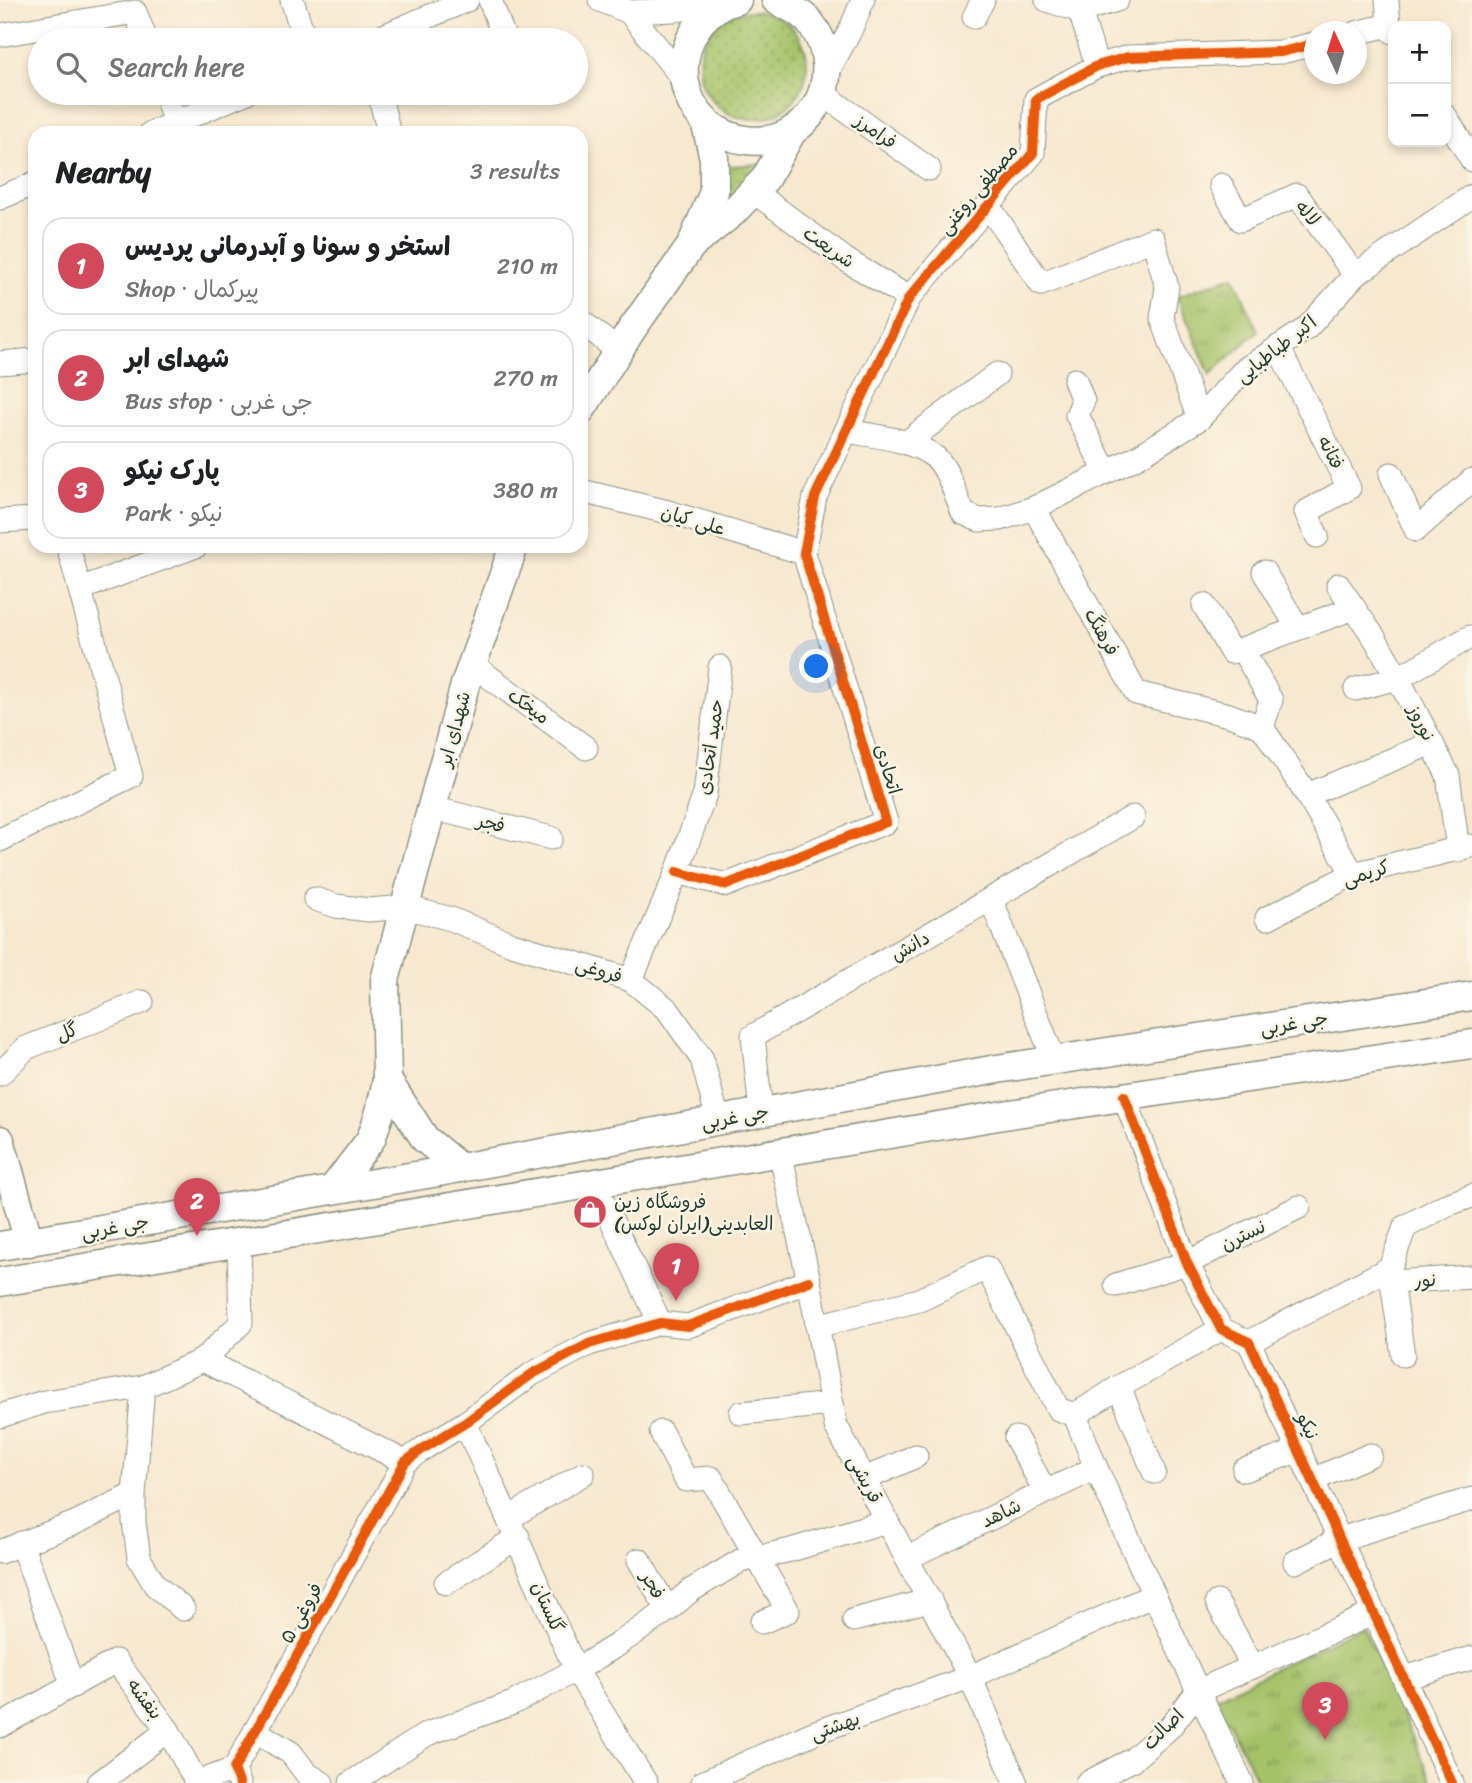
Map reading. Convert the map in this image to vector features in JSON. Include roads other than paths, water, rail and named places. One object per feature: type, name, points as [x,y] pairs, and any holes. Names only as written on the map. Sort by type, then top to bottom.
[{"type":"main road","points":[[732,1],[707,15],[692,33],[684,55],[683,79],[691,102],[705,121],[724,134],[747,141],[771,139],[793,130],[811,115],[826,82],[824,47],[814,26],[796,9],[776,0]]},
{"type":"main road","points":[[588,399],[691,246],[714,192],[713,158],[705,121]]},
{"type":"main road","points":[[691,246],[732,213],[765,179],[793,130]]},
{"type":"main road","name":"شهدای ابر","points":[[332,1190],[371,1139],[380,1112],[387,1080],[385,980],[465,685],[512,553]]},
{"type":"main road","name":"جی غربی","points":[[0,1247],[460,1168],[997,1069],[1472,996]]},
{"type":"main road","name":"جی غربی","points":[[0,1282],[1124,1096],[1472,1044]]},
{"type":"main road","points":[[387,1080],[425,1139],[460,1168]]},
{"type":"main road","points":[[0,1140],[29,1242]]},
{"type":"street","points":[[292,0],[302,28]]},
{"type":"street","points":[[392,28],[418,10],[467,0]]},
{"type":"street","points":[[490,0],[500,28]]},
{"type":"street","points":[[600,0],[629,12],[675,10],[732,1]]},
{"type":"street","points":[[826,82],[863,0]]},
{"type":"street","points":[[1048,0],[1080,11],[1117,0]]},
{"type":"street","points":[[1387,0],[1390,21]]},
{"type":"street","points":[[34,28],[142,6],[145,28]]},
{"type":"street","points":[[1080,11],[1097,66]]},
{"type":"street","points":[[629,12],[683,79]]},
{"type":"street","points":[[0,35],[28,29]]},
{"type":"street","points":[[1367,32],[1388,29]]},
{"type":"street","name":"مصطفی روغنی","points":[[804,553],[815,497],[909,298],[1033,153],[1037,99],[1097,66],[1128,57],[1281,52],[1304,46]]},
{"type":"street","name":"فرامرز","points":[[826,82],[929,169]]},
{"type":"street","points":[[169,105],[175,122]]},
{"type":"street","points":[[166,126],[217,105]]},
{"type":"street","points":[[382,105],[387,126]]},
{"type":"street","points":[[1451,125],[1472,160]]},
{"type":"street","name":"لاله","points":[[1221,185],[1241,220],[1297,195],[1355,275]]},
{"type":"street","name":"شریعت","points":[[753,191],[846,260],[909,298]]},
{"type":"street","points":[[0,198],[28,192]]},
{"type":"street","name":"اکبر طباطبایی","points":[[1034,508],[1137,457],[1199,419],[1244,370],[1307,329],[1355,275],[1470,202]]},
{"type":"street","points":[[988,205],[1041,284],[1153,239],[1167,287],[1162,318],[1199,419]]},
{"type":"street","points":[[588,327],[618,351]]},
{"type":"street","name":"فتانه","points":[[1278,347],[1349,488],[1306,512],[1317,536]]},
{"type":"street","points":[[0,363],[28,361]]},
{"type":"street","points":[[906,442],[997,374]]},
{"type":"street","points":[[1075,380],[1083,401],[1077,415],[1106,472]]},
{"type":"street","points":[[846,431],[906,442],[938,459],[951,482],[963,513],[979,520],[1000,519],[1034,508]]},
{"type":"street","points":[[1391,474],[1416,530],[1472,480]]},
{"type":"street","name":"علی کیان","points":[[588,493],[668,512],[804,553]]},
{"type":"street","name":"فرهنگ","points":[[1034,508],[1136,693],[1229,715],[1262,727]]},
{"type":"street","points":[[0,521],[28,519]]},
{"type":"street","points":[[0,840],[131,776],[70,553]]},
{"type":"street","points":[[79,589],[177,553]]},
{"type":"street","name":"اتحادی","points":[[677,872],[726,885],[886,822],[804,553]]},
{"type":"street","points":[[1264,572],[1298,628]]},
{"type":"street","name":"نوروز","points":[[1338,585],[1398,678],[1448,775],[1465,848]]},
{"type":"street","points":[[1204,605],[1231,653],[1271,700],[1262,727],[1307,795],[1353,874]]},
{"type":"street","points":[[1231,653],[1354,608]]},
{"type":"street","points":[[1356,689],[1398,678],[1470,637]]},
{"type":"street","name":"میخک","points":[[472,665],[586,748]]},
{"type":"street","name":"حمید اتحادی","points":[[631,980],[677,872],[705,794],[720,667]]},
{"type":"street","points":[[1307,795],[1432,743]]},
{"type":"street","name":"فجر","points":[[432,808],[551,838]]},
{"type":"street","name":"دانش","points":[[761,1112],[753,1036],[1133,817]]},
{"type":"street","name":"کریمی","points":[[1267,918],[1353,874],[1465,848]]},
{"type":"street","name":"فروغی","points":[[315,899],[336,906],[369,910],[405,907],[451,919],[512,944],[631,980],[668,1010],[702,1059],[718,1120]]},
{"type":"street","points":[[991,899],[1054,1060]]},
{"type":"street","name":"گل","points":[[0,1074],[26,1048],[142,1002]]},
{"type":"street","points":[[1124,1096],[1186,1263],[1221,1329],[1249,1342],[1391,1275]]},
{"type":"street","name":"قریشی","points":[[780,1152],[809,1281],[836,1426],[970,1677],[1016,1783]]},
{"type":"street","points":[[594,1183],[660,1323]]},
{"type":"street","points":[[1403,1355],[1391,1275],[1405,1227],[1446,1205],[1472,1196]]},
{"type":"street","name":"نسترن","points":[[1116,1285],[1186,1263],[1299,1207]]},
{"type":"street","points":[[0,1416],[44,1402],[143,1387],[203,1360],[241,1323],[239,1243]]},
{"type":"street","points":[[817,1326],[919,1300],[987,1268],[1058,1409],[1075,1415],[1096,1468],[1242,1783]]},
{"type":"street","name":"نور","points":[[1391,1275],[1472,1277]]},
{"type":"street","points":[[203,1360],[405,1462],[465,1423],[532,1374],[589,1345],[660,1323],[688,1326],[809,1281]]},
{"type":"street","points":[[1075,1415],[1221,1329]]},
{"type":"street","name":"نیکو","points":[[1249,1342],[1452,1783]]},
{"type":"street","points":[[143,1387],[134,1493],[134,1522],[139,1558],[155,1585],[183,1609]]},
{"type":"street","points":[[1119,1387],[1154,1472]]},
{"type":"street","points":[[741,1413],[832,1404]]},
{"type":"street","name":"گلستان","points":[[465,1423],[576,1670],[646,1783]]},
{"type":"street","points":[[662,1432],[686,1480],[711,1478],[788,1611],[762,1622]]},
{"type":"street","points":[[1016,1438],[1045,1491]]},
{"type":"street","points":[[1244,1470],[1300,1450]]},
{"type":"street","points":[[1313,1480],[1370,1455]]},
{"type":"street","points":[[865,1479],[916,1456]]},
{"type":"street","name":"فروغی ۵","points":[[237,1776],[255,1731],[405,1462]]},
{"type":"street","name":"شاهد","points":[[907,1558],[1096,1468]]},
{"type":"street","points":[[446,1583],[583,1474]]},
{"type":"street","points":[[73,1686],[10,1547],[75,1523],[134,1493]]},
{"type":"street","points":[[1295,1562],[1340,1539],[1472,1499]]},
{"type":"street","points":[[351,1783],[427,1734],[513,1703],[576,1670],[668,1610],[690,1591],[740,1561],[791,1550],[886,1521]]},
{"type":"street","name":"فجر","points":[[639,1560],[668,1610]]},
{"type":"street","name":"بهشتی","points":[[702,1783],[813,1733],[970,1677],[1154,1595]]},
{"type":"street","points":[[854,1620],[929,1600]]},
{"type":"street","points":[[1217,1602],[1253,1667]]},
{"type":"street","points":[[1198,1691],[1374,1613]]},
{"type":"street","points":[[1404,1678],[1472,1658]]},
{"type":"street","name":"بنفشه","points":[[0,1726],[116,1661],[167,1730],[197,1783],[237,1776]]},
{"type":"street","name":"اصالت","points":[[1087,1783],[1132,1760],[1170,1727],[1198,1691]]},
{"type":"street","points":[[99,1783],[167,1730]]},
{"type":"street","points":[[255,1731],[291,1753],[306,1773],[322,1783]]},
{"type":"place","name":"فروشگاه زین العابدینی(ایران لوکس)","points":[[590,1212]]},
{"type":"place","name":"شهدای ابر","points":[[197,1236]]},
{"type":"place","name":"استخر و سونا و آبدرمانی پردیس","points":[[676,1301]]},
{"type":"place","name":"پارک نیکو","points":[[1325,1740]]}]
